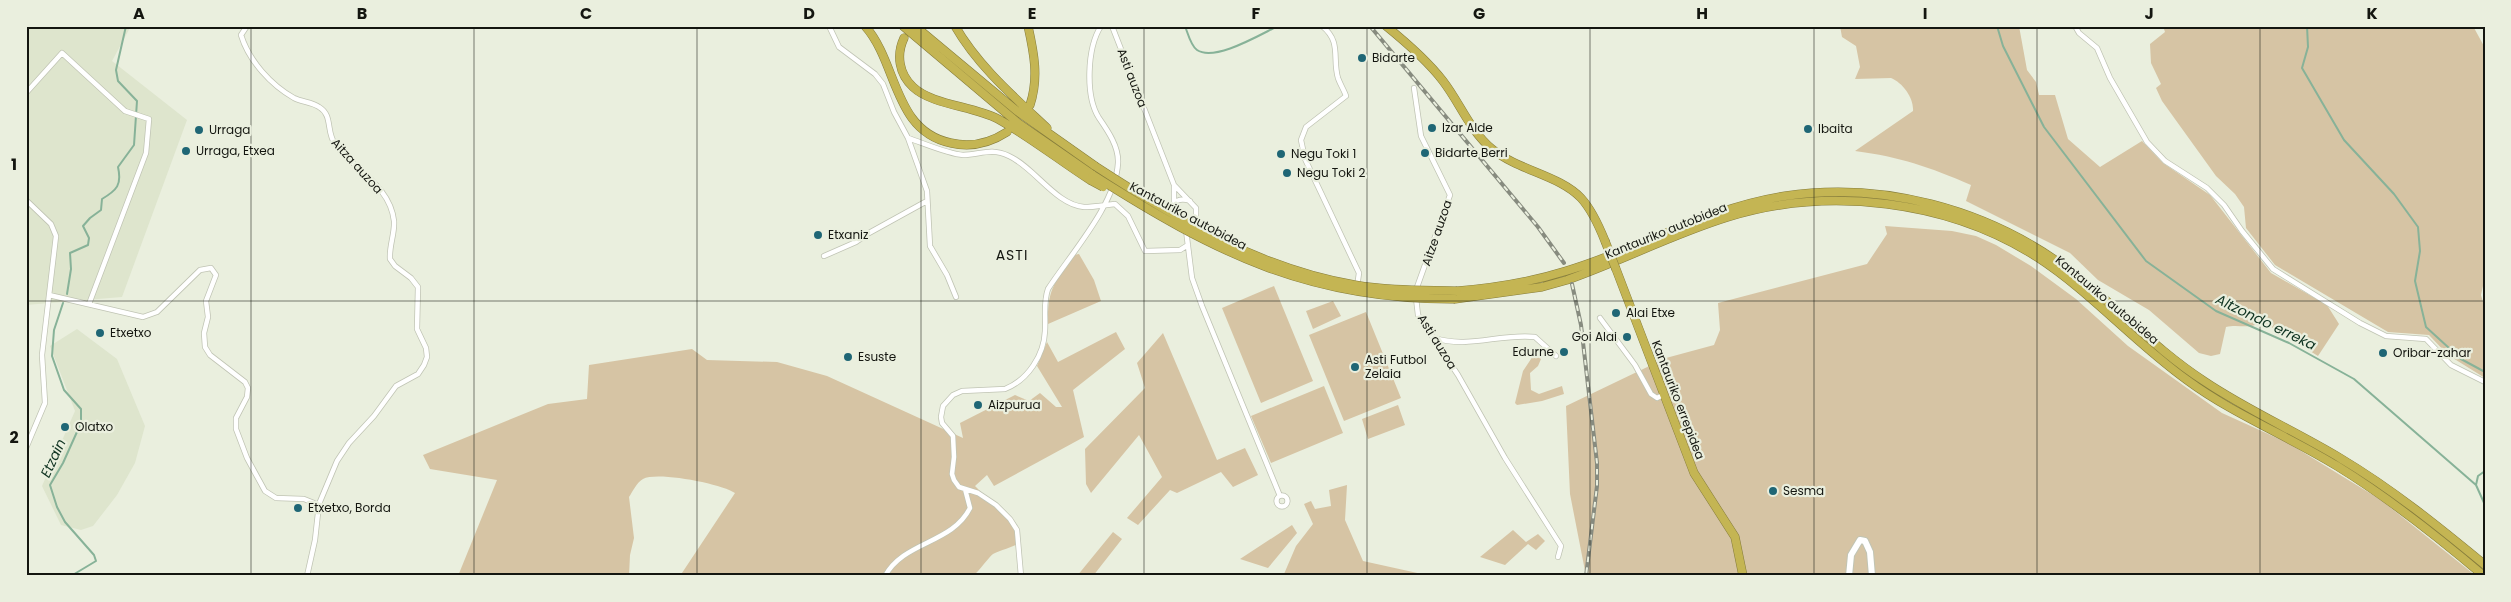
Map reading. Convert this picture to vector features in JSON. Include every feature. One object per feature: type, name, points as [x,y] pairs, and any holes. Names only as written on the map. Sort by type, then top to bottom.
[{"type":"highway","points":[[865,26],[879,48],[897,94],[909,115],[923,129],[942,140],[967,145],[990,141],[1007,132]]},
{"type":"highway","points":[[903,26],[1006,113],[1092,178]]},
{"type":"highway","name":"Kantauriko autobidea","points":[[915,26],[1001,99],[1068,148],[1152,203],[1234,246],[1304,273],[1382,289],[1456,295]]},
{"type":"highway","points":[[955,26],[966,44],[993,76],[1068,148]]},
{"type":"highway","points":[[1028,26],[1036,69],[1034,94],[1030,105]]},
{"type":"highway","name":"Kantauriko errepidea","points":[[1386,26],[1417,52],[1434,70],[1476,131],[1492,149],[1525,170],[1566,186],[1580,198],[1591,212],[1605,241],[1694,473],[1704,492],[1732,530],[1738,544],[1743,576]]},
{"type":"highway","points":[[904,38],[900,53],[901,67],[907,80],[916,89],[930,97],[975,109],[998,119],[1092,178]]},
{"type":"highway","name":"Kantauriko autobidea","points":[[1092,178],[1119,196],[1132,200],[1231,253],[1311,283],[1357,293],[1396,298],[1456,295],[1565,272],[1724,210],[1786,196],[1844,192],[1871,194],[1927,203],[1962,212],[1992,224],[2040,250],[2094,290],[2162,350],[2192,373],[2366,475],[2449,541]]},
{"type":"highway","points":[[2449,541],[2485,565]]},
{"type":"highway","points":[[2449,541],[2484,576]]},
{"type":"street","name":"Aitza auzoa","points":[[247,26],[240,35],[243,43],[265,76],[292,97],[320,107],[326,113],[329,121],[329,134],[335,144],[382,191],[389,204],[394,222],[390,259],[418,287],[417,329],[426,348],[424,365],[418,374],[396,386],[374,416],[349,442],[337,461],[319,505],[315,540],[307,576]]},
{"type":"street","points":[[830,26],[839,47],[875,74],[883,84],[894,112],[908,138],[928,191],[930,246],[947,275],[956,297]]},
{"type":"street","points":[[1021,576],[1017,530],[1010,520],[984,496],[965,489],[954,480],[952,474],[954,457],[953,436],[942,423],[941,417],[947,400],[962,391],[1006,389],[1034,364],[1044,341],[1044,303],[1048,289],[1106,205],[1118,166],[1118,158],[1110,134],[1095,110],[1092,91],[1090,53],[1101,26]]},
{"type":"street","name":"Asti auzoa","points":[[1112,26],[1174,185],[1174,203]]},
{"type":"street","points":[[1322,26],[1331,33],[1335,45],[1338,77],[1346,96],[1306,127],[1302,140],[1305,159],[1359,273],[1357,288]]},
{"type":"street","points":[[2075,26],[2079,33],[2097,48],[2110,78],[2147,142],[2165,161],[2208,188],[2224,205],[2273,269],[2360,323],[2386,336],[2426,339],[2451,365],[2485,382]]},
{"type":"street","points":[[26,93],[62,53],[124,111],[150,118],[146,152],[89,304]]},
{"type":"street","name":"Aitze auzoa","points":[[1414,88],[1422,136],[1450,195],[1415,294]]},
{"type":"street","points":[[908,138],[963,155],[981,151],[996,151],[1010,156],[1069,203],[1083,207],[1115,204],[1128,216],[1145,251],[1180,250],[1188,245]]},
{"type":"street","name":"Asti auzoa","points":[[1174,185],[1190,201]]},
{"type":"street","points":[[1196,217],[1191,224],[1185,227],[1175,224],[1170,210],[1174,203],[1180,199],[1190,201],[1196,208],[1196,217],[1200,231]]},
{"type":"street","points":[[26,200],[51,224],[56,236],[42,355],[45,403],[26,448]]},
{"type":"street","points":[[824,256],[856,242],[868,233],[927,201]]},
{"type":"street","points":[[1191,224],[1228,247],[1274,266],[1322,281],[1357,288],[1415,294]]},
{"type":"street","points":[[1185,227],[1192,278],[1280,496]]},
{"type":"street","points":[[1188,238],[1200,231]]},
{"type":"street","points":[[49,295],[144,317],[157,312],[200,270],[211,268],[216,275],[206,301],[208,317],[204,333],[205,346],[210,355],[245,382],[248,388],[247,397],[236,418],[236,428],[247,458],[265,491],[276,498],[304,499],[319,505]]},
{"type":"street","name":"Asti auzoa","points":[[1415,294],[1418,315],[1458,375],[1504,458],[1561,546],[1558,557]]},
{"type":"street","points":[[1600,318],[1635,365],[1650,394],[1657,398],[1663,395]]},
{"type":"street","points":[[1435,338],[1460,342],[1516,336],[1535,337],[1556,356]]},
{"type":"street","points":[[885,576],[892,564],[904,554],[938,539],[965,518],[970,508],[965,489]]},
{"type":"street","points":[[1849,576],[1852,555],[1860,540],[1865,541],[1869,546],[1872,576]]},
{"type":"shaded area","points":[[26,26],[131,26],[112,61],[187,120],[122,297],[26,305]]},
{"type":"shaded area","points":[[1840,26],[2019,26],[2027,70],[2036,82],[2039,95],[2055,95],[2068,139],[2100,167],[2142,141],[2163,163],[2210,195],[2271,273],[2327,305],[2339,324],[2318,356],[2255,317],[2257,324],[2226,327],[2220,354],[2211,356],[2199,353],[2149,310],[2098,280],[2070,253],[1966,201],[1971,185],[1914,163],[1855,151],[1913,111],[1913,106],[1910,96],[1900,83],[1891,78],[1855,79],[1860,67],[1856,46],[1842,37]]},
{"type":"shaded area","points":[[2163,26],[2473,26],[2485,48],[2485,277],[2481,295],[2485,309],[2485,378],[2448,355],[2429,335],[2388,332],[2275,265],[2246,228],[2244,207],[2235,194],[2216,176],[2162,101],[2156,88],[2161,84],[2151,63],[2150,44],[2165,32]]},
{"type":"shaded area","points":[[1885,226],[1952,231],[1976,236],[1996,245],[2031,266],[2076,299],[2128,346],[2222,413],[2288,443],[2381,500],[2476,576],[1586,576],[1570,494],[1566,406],[1666,358],[1714,345],[1720,330],[1718,303],[1867,264],[1887,234]]},
{"type":"shaded area","points":[[1079,254],[1094,280],[1101,301],[1048,324],[1049,302],[1054,286],[1074,255]]},
{"type":"shaded area","points":[[1274,286],[1313,381],[1261,403],[1222,308]]},
{"type":"shaded area","points":[[1333,301],[1341,316],[1313,329],[1306,311]]},
{"type":"shaded area","name":"Asti Futbol Zelaia","points":[[1366,312],[1401,398],[1344,421],[1309,335]]},
{"type":"shaded area","points":[[77,329],[117,359],[145,426],[135,463],[117,495],[93,526],[81,530],[61,525],[42,486],[75,411],[50,346]]},
{"type":"shaded area","points":[[1116,332],[1125,349],[1073,390],[1084,437],[994,486],[987,475],[975,486],[1018,529],[1020,542],[993,554],[973,576],[680,576],[735,493],[728,489],[689,480],[650,477],[641,480],[629,497],[634,538],[630,555],[629,576],[458,576],[497,480],[430,469],[423,455],[548,404],[587,399],[589,365],[692,349],[707,360],[777,362],[827,376],[963,438],[960,423],[1015,395],[1029,401],[1040,393],[1056,407],[1062,407],[1037,366],[1047,342],[1058,362]]},
{"type":"shaded area","points":[[1163,333],[1217,460],[1245,448],[1258,475],[1233,487],[1221,472],[1177,493],[1170,490],[1138,525],[1127,518],[1162,477],[1139,435],[1091,493],[1086,484],[1085,449],[1145,388],[1137,363]]},
{"type":"shaded area","points":[[1535,353],[1541,359],[1538,366],[1530,373],[1531,390],[1539,394],[1562,386],[1564,394],[1542,401],[1517,405],[1515,403],[1523,371]]},
{"type":"shaded area","points":[[1324,386],[1343,433],[1271,463],[1251,416]]},
{"type":"shaded area","points":[[1398,405],[1405,425],[1368,439],[1362,419]]},
{"type":"shaded area","points":[[1347,485],[1345,520],[1363,561],[1431,576],[1286,576],[1284,574],[1296,546],[1313,524],[1304,504],[1311,501],[1315,509],[1331,506],[1329,490]]},
{"type":"shaded area","points":[[1292,525],[1297,533],[1268,568],[1240,559]]},
{"type":"shaded area","points":[[1513,530],[1526,542],[1538,534],[1545,541],[1536,550],[1528,544],[1505,565],[1480,557]]},
{"type":"shaded area","points":[[1113,532],[1122,539],[1093,576],[1077,576]]},
{"type":"waterway","name":"Etzain","points":[[67,294],[71,269],[70,253],[88,245],[89,238],[83,226],[101,210],[102,199],[115,190],[119,183],[118,167],[134,145],[137,101],[118,81],[116,70],[126,26]]},
{"type":"waterway","points":[[1185,26],[1193,46],[1205,53],[1238,46],[1278,26]]},
{"type":"waterway","name":"Altzondo erreka","points":[[1997,26],[2003,46],[2044,127],[2146,261],[2216,311],[2289,343],[2354,379],[2476,485],[2485,505]]},
{"type":"waterway","name":"Altzondo erreka","points":[[2307,26],[2308,47],[2302,68],[2344,140],[2394,194],[2418,227],[2420,251],[2415,281],[2426,327],[2461,359],[2485,372]]},
{"type":"waterway","name":"Etzain","points":[[63,303],[54,330],[52,356],[64,390],[81,409],[81,423],[63,463],[50,485],[57,507],[65,522],[94,555],[96,561],[71,576]]},
{"type":"waterway","name":"Altzondo erreka","points":[[2476,485],[2478,476],[2485,471]]},
{"type":"railway","points":[[1370,26],[1538,227],[1564,263]]},
{"type":"railway","points":[[1572,284],[1581,325],[1597,463],[1597,486],[1586,576]]},
{"type":"place","name":"Bidarte","points":[[1362,58]]},
{"type":"place","name":"Izar Alde","points":[[1432,128]]},
{"type":"place","name":"Ibaita","points":[[1808,129]]},
{"type":"place","name":"Urraga","points":[[199,130]]},
{"type":"place","name":"Urraga, Etxea","points":[[186,151]]},
{"type":"place","name":"Bidarte Berri","points":[[1425,153]]},
{"type":"place","name":"Negu Toki 1","points":[[1281,154]]},
{"type":"place","name":"Negu Toki 2","points":[[1287,173]]},
{"type":"place","name":"Etxaniz","points":[[818,235]]},
{"type":"place","name":"Alai Etxe","points":[[1616,313]]},
{"type":"place","name":"Etxetxo","points":[[100,333]]},
{"type":"place","name":"Goi Alai","points":[[1627,337]]},
{"type":"place","name":"Edurne","points":[[1564,352]]},
{"type":"place","name":"Oribar-zahar","points":[[2383,353]]},
{"type":"place","name":"Esuste","points":[[848,357]]},
{"type":"place","name":"Asti Futbol Zelaia","points":[[1355,367]]},
{"type":"place","name":"Aizpurua","points":[[978,405]]},
{"type":"place","name":"Olatxo","points":[[65,427]]},
{"type":"place","name":"Sesma","points":[[1773,491]]},
{"type":"place","name":"Etxetxo, Borda","points":[[298,508]]},
{"type":"district","name":"ASTI","points":[[1012,255]]}]
